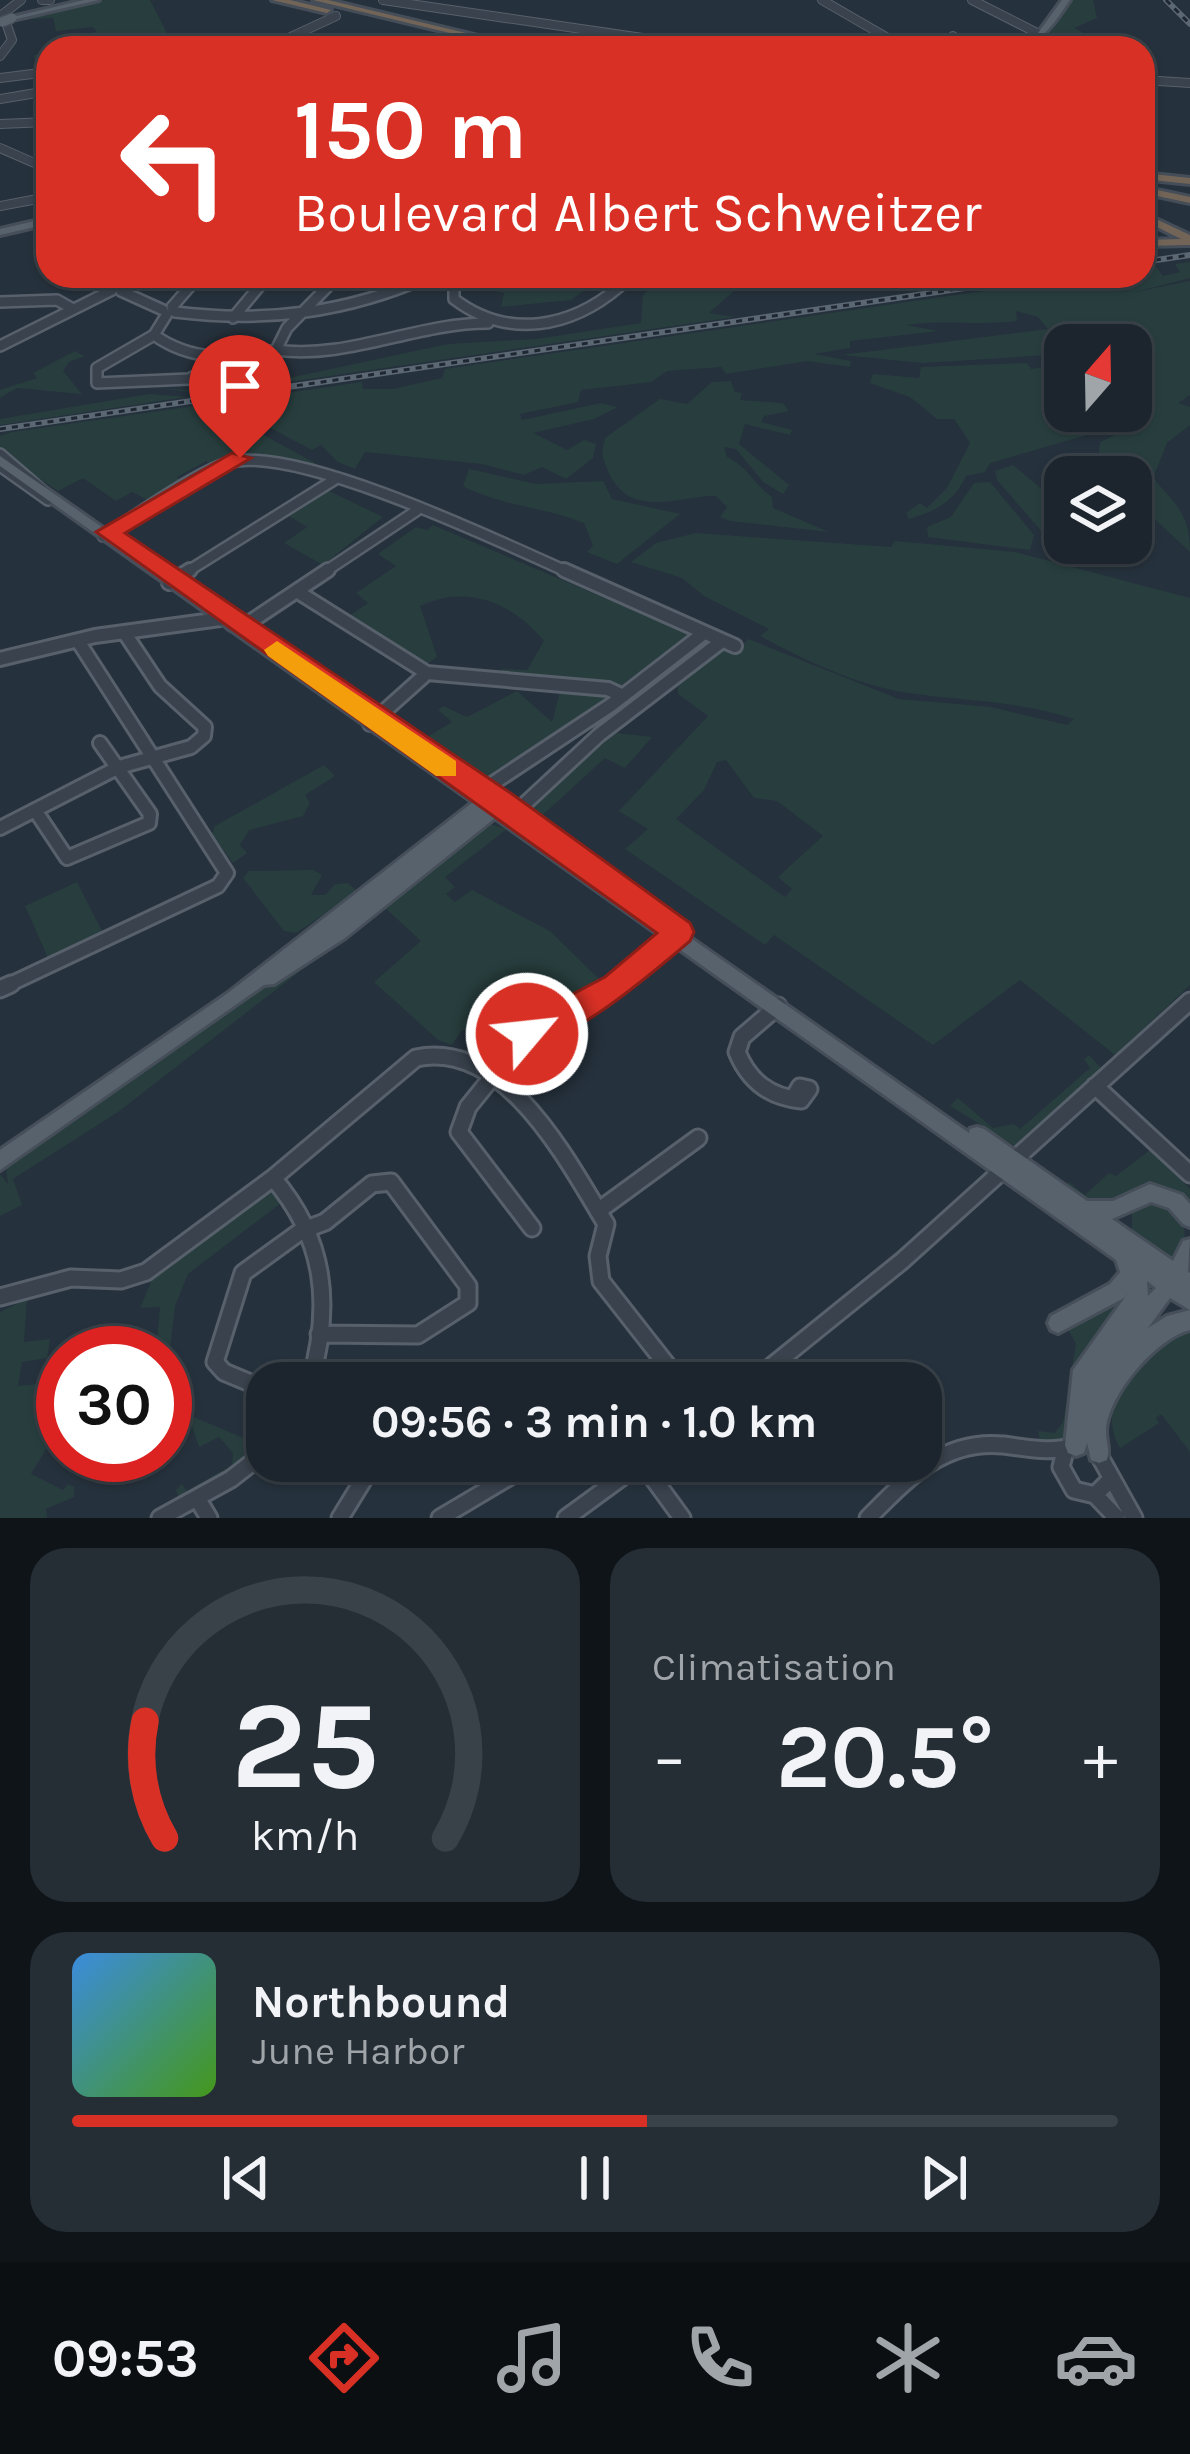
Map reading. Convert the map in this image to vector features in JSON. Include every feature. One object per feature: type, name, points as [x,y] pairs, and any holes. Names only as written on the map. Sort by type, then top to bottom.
[{"type":"highway","points":[[276,0],[452,36]]},
{"type":"highway","points":[[302,0],[434,32]]},
{"type":"highway","points":[[321,0],[472,36]]},
{"type":"highway","points":[[1155,177],[1190,181]]},
{"type":"highway","points":[[1155,193],[1190,200]]},
{"type":"highway","points":[[1155,223],[1190,242]]},
{"type":"highway","points":[[1155,244],[1190,242]]},
{"type":"main road","points":[[5,20],[92,0]]},
{"type":"main road","points":[[1041,35],[1063,4]]},
{"type":"main road","points":[[0,232],[36,224]]},
{"type":"main road","points":[[1,464],[554,844],[676,935]]},
{"type":"main road","points":[[42,490],[105,534]]},
{"type":"main road","points":[[222,615],[433,769],[497,806],[778,1006],[1078,1208],[1132,1259],[1190,1286]]},
{"type":"main road","points":[[2,1162],[234,998],[317,949],[497,806]]},
{"type":"main road","points":[[1009,1165],[1190,1300]]},
{"type":"main road","points":[[1078,1208],[1102,1213],[1145,1193],[1161,1194],[1190,1218]]},
{"type":"main road","points":[[1099,1452],[1077,1392],[1090,1355],[1136,1306],[1139,1290],[1125,1224],[1129,1201]]},
{"type":"main road","points":[[1058,1323],[1117,1291],[1132,1259]]},
{"type":"main road","points":[[1087,1421],[1093,1394],[1115,1355],[1161,1296]]},
{"type":"main road","points":[[1071,1448],[1114,1382],[1157,1332],[1171,1322],[1190,1320]]},
{"type":"street","points":[[0,56],[12,40],[4,14],[21,0]]},
{"type":"street","points":[[41,0],[50,0]]},
{"type":"street","points":[[383,0],[629,36]]},
{"type":"street","points":[[822,0],[884,36]]},
{"type":"street","points":[[972,0],[1041,35]]},
{"type":"street","points":[[293,36],[336,16]]},
{"type":"street","points":[[0,78],[36,73]]},
{"type":"street","points":[[1155,81],[1190,83]]},
{"type":"street","points":[[0,99],[36,94]]},
{"type":"street","points":[[0,124],[36,122]]},
{"type":"street","points":[[0,148],[36,163]]},
{"type":"street","points":[[0,164],[36,155]]},
{"type":"street","points":[[1,205],[36,199]]},
{"type":"street","points":[[0,346],[112,288]]},
{"type":"street","points":[[120,288],[169,311],[297,319],[400,288]]},
{"type":"street","points":[[189,288],[154,335],[97,368],[97,383],[131,386],[180,380],[218,370],[230,358]]},
{"type":"street","points":[[232,318],[258,288]]},
{"type":"street","points":[[276,350],[327,288]]},
{"type":"street","points":[[422,327],[448,310],[454,288]]},
{"type":"street","points":[[154,335],[183,351],[230,358],[276,350],[297,354],[356,346],[422,327],[567,318],[611,303],[619,288]]},
{"type":"street","points":[[454,299],[488,323]]},
{"type":"street","points":[[0,302],[57,300],[73,308]]},
{"type":"street","points":[[105,534],[234,460],[248,458],[337,478],[728,643],[497,806]]},
{"type":"street","points":[[1,464],[56,504]]},
{"type":"street","points":[[172,581],[337,478]]},
{"type":"street","points":[[0,659],[222,615],[258,616],[416,511]]},
{"type":"street","points":[[298,592],[428,673],[608,689],[623,696]]},
{"type":"street","points":[[0,828],[118,767],[202,740],[205,728],[160,686],[124,632]]},
{"type":"street","points":[[497,806],[623,696],[704,633]]},
{"type":"street","points":[[0,989],[224,882],[226,868],[78,641]]},
{"type":"street","points":[[373,722],[428,673]]},
{"type":"street","points":[[35,810],[67,858],[127,835],[151,819],[100,742]]},
{"type":"street","points":[[527,1034],[616,986],[676,935]]},
{"type":"street","points":[[776,1362],[1009,1165],[1190,1001]]},
{"type":"street","points":[[778,1006],[742,1037],[738,1056],[763,1088],[782,1099],[793,1099]]},
{"type":"street","points":[[0,1298],[71,1278],[121,1280],[141,1275],[273,1178],[416,1058],[433,1052],[463,1058],[493,1076],[560,1152],[607,1230],[598,1256],[601,1281],[665,1362]]},
{"type":"street","points":[[493,1076],[468,1107],[459,1132],[532,1228]]},
{"type":"street","points":[[1095,1086],[1190,1174]]},
{"type":"street","points":[[598,1211],[698,1138]]},
{"type":"street","points":[[273,1178],[308,1227],[316,1263],[319,1334],[314,1362]]},
{"type":"street","points":[[246,1381],[220,1370],[216,1354],[241,1275],[308,1227],[329,1220],[375,1182],[389,1181],[469,1290],[464,1309],[418,1335],[319,1334]]},
{"type":"street","points":[[868,1518],[943,1452],[974,1444],[1099,1452],[1134,1518]]},
{"type":"street","points":[[1063,1475],[1071,1448]]},
{"type":"street","points":[[1022,1449],[1063,1475],[1074,1490],[1095,1496],[1117,1518]]},
{"type":"street","points":[[160,1518],[246,1465]]},
{"type":"street","points":[[1095,1496],[1110,1480]]},
{"type":"street","points":[[340,1518],[362,1482]]},
{"type":"street","points":[[440,1518],[494,1482]]},
{"type":"street","points":[[566,1518],[616,1482]]},
{"type":"street","points":[[657,1482],[682,1518]]},
{"type":"street","points":[[197,1498],[209,1518]]},
{"type":"green space","points":[[100,0],[150,0],[168,36],[72,36],[97,32],[93,27],[56,31],[53,18],[10,20]]},
{"type":"green space","points":[[1073,0],[1093,0],[1097,18],[1074,28],[1089,36],[1046,36]]},
{"type":"green space","points":[[1190,262],[1190,278],[1155,287],[1155,267],[1163,276],[1180,272],[1175,264]]},
{"type":"green space","points":[[1190,281],[1190,395],[1178,403],[1190,407],[1190,425],[1167,443],[1153,478],[1184,519],[1190,552],[1152,517],[1152,456],[1101,456],[1099,452],[1100,442],[1121,432],[1152,432],[1152,324],[1044,324],[1038,317],[1016,311],[1017,321],[906,325],[939,331],[850,341],[850,348],[814,354],[851,361],[850,367],[807,361],[726,374],[721,367],[667,371],[651,382],[581,390],[578,402],[520,414],[522,420],[601,403],[618,407],[594,419],[533,433],[567,450],[584,440],[596,444],[593,458],[566,479],[542,467],[524,475],[482,464],[365,452],[355,469],[338,462],[321,445],[312,450],[248,416],[240,422],[324,468],[320,472],[248,457],[216,466],[206,461],[177,477],[184,483],[152,502],[132,492],[116,501],[83,478],[58,491],[0,451],[0,436],[12,432],[362,382],[363,389],[393,389],[442,378],[445,369],[1004,288],[1151,288],[1135,292]]},
{"type":"green space","points":[[651,288],[737,288],[709,313],[735,317],[230,391],[448,344],[536,339],[641,323],[643,295]]},
{"type":"green space","points":[[586,289],[571,300],[501,307],[504,293],[489,290]]},
{"type":"green space","points":[[1044,330],[1044,355],[923,363],[842,355]]},
{"type":"green space","points":[[75,351],[85,356],[69,362],[63,371],[82,394],[17,388],[0,398],[0,390],[37,378],[33,373]]},
{"type":"green space","points":[[1027,363],[1031,369],[1044,367],[1044,432],[1097,432],[990,463],[985,472],[966,476],[943,504],[909,519],[906,513],[920,503],[927,508],[947,488],[970,443],[954,419],[937,419],[910,397],[870,383],[873,374],[919,378],[921,367]]},
{"type":"green space","points":[[217,373],[223,392],[206,394],[151,387],[205,392],[204,378]]},
{"type":"green space","points":[[731,381],[735,392],[742,393],[740,400],[783,403],[789,411],[764,416],[761,422],[792,430],[790,435],[745,424],[739,444],[789,485],[783,494],[763,482],[736,449],[724,447],[727,457],[772,497],[773,508],[829,532],[730,521],[720,517],[727,507],[716,496],[644,501],[619,489],[603,457],[605,438],[660,399],[687,404],[712,382]]},
{"type":"green space","points":[[149,394],[187,397],[0,425],[0,419]]},
{"type":"green space","points":[[1013,465],[1044,491],[1043,533],[997,480],[995,471]]},
{"type":"green space","points":[[469,469],[536,484],[603,481],[612,499],[680,514],[617,564],[587,552],[593,546],[584,523],[463,486]]},
{"type":"green space","points":[[990,482],[1034,535],[1030,550],[928,537],[927,527],[951,517],[974,483]]},
{"type":"green space","points":[[327,490],[383,517],[323,565],[284,543],[307,527],[287,515]]},
{"type":"green space","points":[[433,525],[689,634],[618,688],[500,676],[501,669],[527,670],[544,641],[503,607],[455,597],[420,606],[437,657],[424,666],[346,618],[368,603],[356,593],[396,566],[378,554],[416,527],[427,530]]},
{"type":"green space","points":[[696,533],[891,547],[895,541],[1015,552],[1044,560],[1044,564],[1061,564],[1190,598],[1190,985],[1115,1055],[1020,980],[933,1045],[774,935],[765,945],[625,849],[648,829],[619,811],[708,716],[678,694],[678,686],[724,648],[735,652],[748,639],[899,699],[991,707],[1067,725],[1074,719],[1013,705],[870,685],[760,636],[769,629],[704,596],[682,578],[631,562],[656,543]],"holes":[[[726,760],[754,798],[777,801],[823,836],[778,877],[792,889],[785,897],[676,819],[704,790],[717,762]]]},
{"type":"green space","points":[[561,688],[612,695],[488,781],[478,781],[420,741],[452,722],[438,710],[443,706],[467,717],[517,691],[552,722]]},
{"type":"green space","points":[[616,733],[652,737],[625,768],[605,758],[535,822],[530,818],[534,802]]},
{"type":"green space","points":[[324,765],[335,776],[305,795],[310,803],[303,816],[249,830],[240,845],[247,853],[233,863],[212,834],[215,826]]},
{"type":"green space","points":[[489,824],[507,829],[445,877],[455,887],[446,894],[455,902],[472,890],[550,931],[599,979],[599,989],[524,1031],[515,1022],[507,1029],[462,1030],[452,1045],[438,1040],[374,982],[421,941],[383,906]]},
{"type":"green space","points":[[313,870],[322,875],[311,895],[325,895],[335,884],[348,883],[358,892],[296,933],[284,931],[243,878],[249,871]]},
{"type":"green space","points":[[77,882],[102,931],[48,958],[25,906]]},
{"type":"green space","points":[[348,934],[118,1112],[13,1179],[22,1205],[0,1216],[0,1174],[8,1184],[6,1167],[18,1155],[212,1019]]},
{"type":"green space","points":[[1089,1055],[1103,1070],[1015,1146],[950,1106],[958,1098],[993,1128],[1014,1124],[1020,1129],[1090,1068],[1084,1059]]},
{"type":"green space","points":[[1150,1150],[1190,1189],[1190,1206],[1140,1186],[1110,1206],[1096,1207],[1065,1185],[1069,1182],[1085,1195],[1109,1173],[1116,1176]]},
{"type":"green space","points":[[273,1189],[285,1200],[188,1274],[173,1326],[158,1326],[160,1307],[140,1308],[154,1275]]},
{"type":"green space","points":[[1146,1199],[1160,1201],[1184,1220],[1185,1242],[1173,1262],[1132,1230],[1132,1209]]},
{"type":"green space","points":[[1131,1283],[1125,1314],[1097,1336],[1075,1369],[1065,1437],[1054,1443],[1040,1441],[1038,1431],[1055,1433],[1063,1422],[1076,1344],[1065,1324]]},
{"type":"green space","points":[[27,1299],[24,1342],[36,1341],[36,1360],[22,1362],[18,1386],[36,1384],[36,1466],[31,1474],[36,1482],[63,1490],[68,1484],[74,1487],[74,1497],[46,1509],[47,1518],[0,1518],[0,1312]]},
{"type":"green space","points":[[1190,1326],[1190,1452],[1161,1414],[1156,1418],[1159,1423],[1120,1448],[1113,1411],[1128,1375],[1157,1345]]},
{"type":"green space","points":[[192,1416],[246,1439],[246,1461],[180,1502],[176,1490],[182,1484],[187,1491],[232,1465],[233,1453],[219,1437],[199,1447]]},
{"type":"railway","points":[[1166,0],[1190,24]]},
{"type":"railway","points":[[1155,260],[1190,255]]},
{"type":"railway","points":[[0,429],[965,288]]},
{"type":"slow traffic","points":[[277,650],[446,769]]},
{"type":"route","points":[[240,458],[108,532],[448,770],[502,802],[679,932],[616,986],[527,1034]]}]
